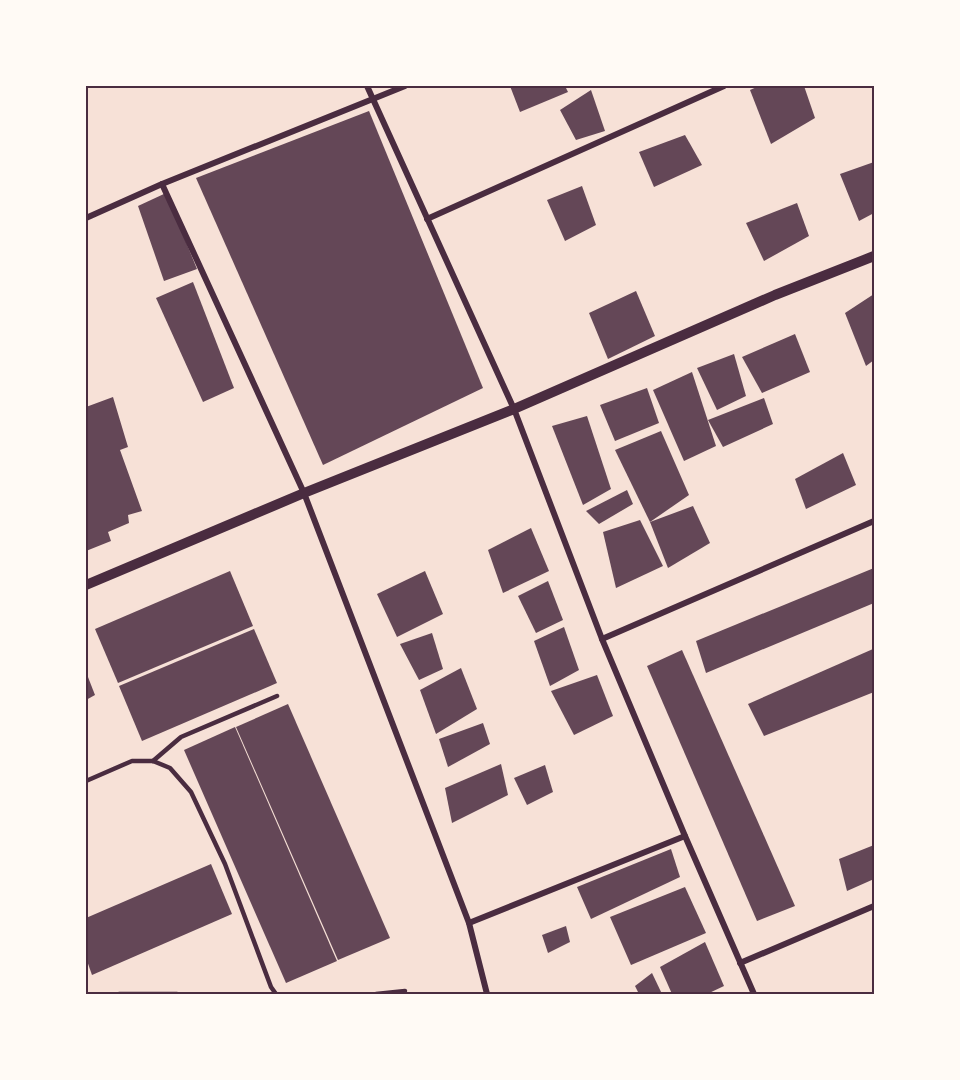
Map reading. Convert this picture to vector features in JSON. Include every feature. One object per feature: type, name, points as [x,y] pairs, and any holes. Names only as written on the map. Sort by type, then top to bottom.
[{"type":"street","points":[[367,86],[514,409],[602,639],[754,994]]},
{"type":"street","points":[[86,218],[162,184],[405,86]]},
{"type":"street","points":[[427,219],[724,86]]},
{"type":"street","points":[[162,184],[304,493],[469,923],[487,994]]},
{"type":"street","points":[[86,584],[514,409],[775,295],[874,256]]},
{"type":"street","points":[[602,639],[874,521]]},
{"type":"street","points":[[469,923],[685,836]]},
{"type":"street","points":[[740,963],[874,906]]},
{"type":"lane","points":[[153,761],[181,737],[277,696]]},
{"type":"lane","points":[[86,780],[132,760],[153,761],[170,768],[191,792],[225,864],[271,987],[276,994]]},
{"type":"lane","points":[[376,994],[405,991]]},
{"type":"lane","points":[[118,994],[177,994]]},
{"type":"building","points":[[510,86],[565,86],[568,92],[520,112]]},
{"type":"building","points":[[759,86],[804,86],[815,118],[771,144],[750,90]]},
{"type":"building","points":[[591,90],[605,131],[576,140],[560,110]]},
{"type":"building","points":[[369,111],[483,388],[323,465],[196,178]]},
{"type":"building","points":[[685,135],[702,165],[654,187],[639,152]]},
{"type":"building","points":[[874,162],[874,213],[859,221],[840,174]]},
{"type":"building","points":[[582,186],[596,225],[565,241],[547,200]]},
{"type":"building","points":[[166,193],[197,269],[164,281],[138,206]]},
{"type":"building","points":[[797,203],[809,236],[764,261],[746,223]]},
{"type":"building","points":[[193,282],[234,388],[203,402],[156,298]]},
{"type":"building","points":[[636,291],[655,336],[608,359],[589,313]]},
{"type":"building","points":[[874,294],[874,360],[866,366],[845,313]]},
{"type":"building","points":[[795,334],[810,372],[762,393],[742,357]]},
{"type":"building","points":[[734,354],[746,396],[717,410],[697,368]]},
{"type":"building","points":[[692,372],[716,446],[684,461],[653,390]]},
{"type":"building","points":[[647,388],[659,423],[615,441],[600,405]]},
{"type":"building","points":[[113,397],[128,447],[120,450],[142,511],[128,515],[129,523],[108,532],[111,541],[86,551],[86,407]]},
{"type":"building","points":[[764,398],[773,424],[723,447],[708,420]]},
{"type":"building","points":[[587,416],[611,489],[583,505],[552,426]]},
{"type":"building","points":[[661,431],[689,495],[650,522],[615,450]]},
{"type":"building","points":[[843,453],[856,485],[806,509],[795,479]]},
{"type":"building","points":[[627,490],[633,504],[599,524],[586,511]]},
{"type":"building","points":[[693,506],[710,543],[668,568],[650,522]]},
{"type":"building","points":[[640,520],[663,566],[616,588],[603,532]]},
{"type":"building","points":[[531,528],[549,571],[503,593],[488,550]]},
{"type":"building","points":[[874,568],[874,603],[706,673],[696,641]]},
{"type":"building","points":[[230,571],[253,626],[118,683],[95,629]]},
{"type":"building","points":[[425,571],[443,614],[397,637],[377,594]]},
{"type":"building","points":[[548,581],[563,620],[536,633],[518,596]]},
{"type":"building","points":[[564,627],[579,670],[550,686],[534,641]]},
{"type":"building","points":[[254,629],[277,683],[142,741],[119,686]]},
{"type":"building","points":[[432,633],[443,669],[419,680],[400,644]]},
{"type":"building","points":[[873,649],[874,692],[764,736],[748,704]]},
{"type":"building","points":[[682,650],[795,906],[757,921],[647,666]]},
{"type":"building","points":[[461,668],[477,709],[436,734],[420,690]]},
{"type":"building","points":[[86,672],[95,695],[86,700]]},
{"type":"building","points":[[597,675],[613,716],[574,735],[551,691]]},
{"type":"building","points":[[288,704],[390,938],[338,960],[236,727]]},
{"type":"building","points":[[483,723],[490,744],[448,767],[439,739]]},
{"type":"building","points":[[235,727],[337,961],[286,983],[184,750]]},
{"type":"building","points":[[501,764],[508,795],[452,823],[445,788]]},
{"type":"building","points":[[545,765],[553,792],[527,805],[514,778]]},
{"type":"building","points":[[874,845],[874,879],[847,891],[839,859]]},
{"type":"building","points":[[671,849],[680,877],[591,919],[577,887]]},
{"type":"building","points":[[211,864],[232,914],[92,975],[86,958],[86,918]]},
{"type":"building","points":[[685,887],[706,933],[631,965],[610,917]]},
{"type":"building","points":[[566,926],[570,942],[548,953],[542,935]]},
{"type":"building","points":[[705,942],[724,986],[707,994],[672,994],[660,967]]},
{"type":"building","points":[[652,973],[662,994],[639,994],[635,986]]}]
